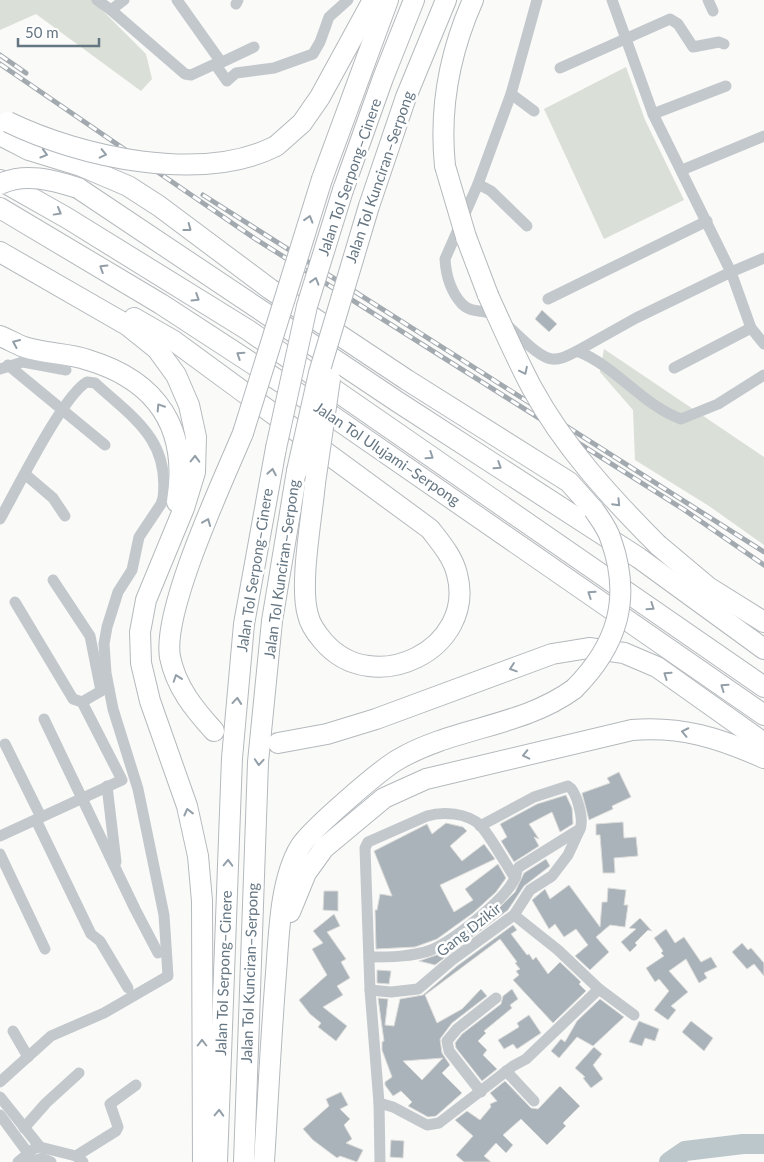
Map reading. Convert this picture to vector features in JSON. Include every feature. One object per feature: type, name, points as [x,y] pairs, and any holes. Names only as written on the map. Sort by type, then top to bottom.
[{"type":"highway","points":[[3,124],[68,146],[151,162],[204,164],[235,161],[256,156],[276,146],[302,123],[320,98],[373,0]]},
{"type":"highway","points":[[214,731],[196,710],[178,683],[170,655],[172,621],[185,576],[242,433],[322,179],[388,0]]},
{"type":"highway","name":"Jalan Tol Serpong–Cinere","points":[[217,1162],[232,758],[244,624],[276,448],[307,306],[343,190],[383,78],[414,0]]},
{"type":"highway","name":"Jalan Tol Kunciran–Serpong","points":[[244,1162],[246,1043],[258,762],[272,621],[297,471],[319,373],[341,293],[406,97],[446,0]]},
{"type":"highway","points":[[472,0],[458,32],[446,85],[442,134],[445,166],[466,237],[488,295],[533,389],[573,451],[612,499],[658,545],[708,587],[764,622]]},
{"type":"highway","points":[[3,124],[29,150],[81,166],[128,186],[159,206],[270,289],[407,380],[569,482],[594,510],[611,538],[620,576],[619,611],[609,645],[592,670],[574,689],[558,700],[520,717],[446,738],[398,759],[322,823],[300,845],[290,866],[279,943],[264,1162]]},
{"type":"highway","points":[[0,184],[28,178],[52,179],[78,188],[398,402],[639,558],[764,649]]},
{"type":"highway","name":"Jalan Tol Ulujami–Serpong","points":[[0,180],[76,223],[248,330],[764,686]]},
{"type":"highway","name":"Jalan Tol Ulujami–Serpong","points":[[0,208],[56,239],[161,304],[325,411],[764,715]]},
{"type":"highway","points":[[0,252],[38,272],[127,325],[157,349],[176,375],[189,405],[196,437],[195,472],[184,508],[146,600],[140,632],[141,663],[150,701],[187,806],[198,856],[202,901],[203,1162]]},
{"type":"highway","points":[[38,272],[111,304],[174,341],[333,459],[375,490],[430,529],[446,550],[457,573],[460,594],[456,614],[445,637],[426,652],[402,665],[384,668],[365,667],[345,660],[328,648],[317,635],[308,617],[304,597],[315,483],[341,293]]},
{"type":"highway","points":[[0,336],[25,347],[87,360],[121,372],[143,387],[160,404],[173,431],[179,459],[179,491],[171,538]]},
{"type":"highway","points":[[278,743],[327,734],[376,719],[552,654],[589,648],[624,653],[656,667],[764,743]]},
{"type":"highway","points":[[279,943],[306,873],[324,848],[384,798],[426,779],[632,730],[656,728],[677,730],[724,740],[764,758]]},
{"type":"street","points":[[97,0],[185,74],[191,75],[254,47]]},
{"type":"street","points":[[111,10],[124,0]]},
{"type":"street","points":[[177,0],[219,64],[227,81],[236,73],[274,68],[313,54],[320,42],[329,17],[348,0]]},
{"type":"street","points":[[538,0],[511,94],[478,184],[445,259],[446,272],[453,292],[471,311],[492,314],[512,328],[542,356],[551,359],[564,357],[577,351],[636,318],[764,258]]},
{"type":"street","points":[[612,0],[653,114],[731,272],[751,328],[764,344]]},
{"type":"street","points":[[560,68],[670,19],[678,24],[693,47],[718,42],[724,44]]},
{"type":"street","points":[[653,114],[726,86]]},
{"type":"street","points":[[511,94],[534,111]]},
{"type":"street","points":[[682,170],[764,136]]},
{"type":"street","points":[[478,184],[491,191],[527,226]]},
{"type":"street","points":[[548,299],[707,221]]},
{"type":"street","points":[[674,368],[751,328]]},
{"type":"street","points":[[577,351],[590,356],[670,415],[681,419],[718,404],[764,375]]},
{"type":"street","points":[[4,367],[23,362],[66,370]]},
{"type":"street","points":[[4,367],[64,409],[105,445]]},
{"type":"street","points":[[0,519],[64,409],[78,388],[87,382],[91,382],[144,428],[152,438],[160,455],[164,492],[161,504],[139,537],[132,570],[118,592],[107,627],[104,644],[106,673],[113,709],[138,789],[164,915],[169,972],[166,978],[104,1014],[51,1036],[0,1082]]},
{"type":"street","points":[[26,476],[52,498],[65,516]]},
{"type":"street","points":[[53,580],[90,636],[101,691],[82,702]]},
{"type":"street","points":[[1,834],[122,780],[82,702],[73,699],[15,602]]},
{"type":"street","points":[[44,719],[158,952]]},
{"type":"street","points":[[5,744],[91,934],[100,941],[128,988]]},
{"type":"street","points":[[106,786],[118,873]]},
{"type":"street","points":[[369,957],[395,956],[430,950],[468,927],[494,904],[515,878],[518,867],[580,829],[583,822],[573,789],[568,786],[534,797],[480,826]]},
{"type":"street","points":[[380,1162],[379,1103],[370,990],[365,848],[368,842],[437,813],[454,814],[480,826],[515,878]]},
{"type":"street","name":"Gang Dzikir","points":[[370,990],[391,992],[418,989],[452,960],[514,915],[530,890],[552,883],[580,829]]},
{"type":"street","points":[[0,854],[45,950]]},
{"type":"street","points":[[514,915],[558,950],[599,989],[634,1015]]},
{"type":"street","points":[[379,1103],[393,1107],[427,1125],[434,1125],[481,1092],[506,1071],[526,1059],[599,989]]},
{"type":"street","points":[[481,1092],[449,1051],[447,1041],[457,1029],[496,998]]},
{"type":"street","points":[[13,1031],[28,1057]]},
{"type":"street","points":[[506,1071],[534,1101]]},
{"type":"street","points":[[24,1128],[46,1103],[80,1073]]},
{"type":"street","points":[[0,1097],[40,1147],[80,1159],[116,1131],[118,1127],[110,1104],[136,1085]]},
{"type":"street","points":[[0,1115],[30,1158]]},
{"type":"street","points":[[30,1158],[40,1147]]},
{"type":"street","points":[[18,1162],[30,1158],[42,1158],[51,1162]]},
{"type":"shaded area","points":[[0,0],[107,0],[98,6],[146,54],[152,79],[141,91],[36,14],[0,30]]},
{"type":"shaded area","points":[[626,67],[645,120],[684,200],[604,239],[544,109]]},
{"type":"shaded area","points":[[604,349],[764,457],[764,545],[709,506],[635,460],[633,410],[600,372]]},
{"type":"building","points":[[542,310],[557,324],[549,332],[535,319]]},
{"type":"building","points":[[619,772],[631,797],[612,806],[613,809],[589,820],[582,793],[610,783],[607,778]]},
{"type":"building","points":[[566,795],[572,808],[573,824],[560,832],[552,812],[529,824],[539,839],[534,837],[539,846],[514,862],[501,841],[507,837],[500,824],[537,804]]},
{"type":"building","points":[[623,822],[624,838],[636,837],[638,856],[614,858],[615,873],[603,873],[600,835],[596,835],[596,824]]},
{"type":"building","points":[[446,823],[463,827],[467,831],[450,846],[462,861],[484,844],[495,859],[440,885],[454,912],[473,900],[465,889],[498,864],[506,878],[496,892],[473,913],[437,939],[415,947],[376,949],[375,910],[377,910],[380,894],[392,896],[374,851],[427,824],[432,834]]},
{"type":"building","points":[[546,859],[550,866],[524,886],[508,910],[435,965],[419,961],[445,952],[483,924],[515,892],[524,873]]},
{"type":"building","points":[[569,885],[600,927],[602,902],[607,902],[608,888],[626,890],[624,905],[628,905],[625,927],[610,925],[596,937],[609,952],[590,970],[575,956],[588,945],[576,929],[564,937],[555,924],[549,929],[532,900],[545,889],[550,899]]},
{"type":"building","points":[[324,891],[338,891],[338,911],[323,910]]},
{"type":"building","points":[[334,914],[340,926],[327,932],[346,959],[341,962],[350,978],[337,986],[343,995],[323,1007],[347,1026],[336,1041],[318,1027],[321,1023],[310,1014],[299,1000],[327,975],[312,949],[323,943],[313,931]]},
{"type":"building","points":[[640,918],[652,931],[648,930],[635,943],[637,945],[630,952],[621,942],[636,929],[629,928]]},
{"type":"building","points":[[513,925],[517,930],[511,934],[527,955],[529,954],[533,960],[536,957],[548,974],[560,962],[581,982],[579,984],[586,991],[553,1023],[513,980],[519,975],[516,971],[520,969],[500,939],[425,995],[437,1023],[462,1009],[481,989],[487,996],[452,1023],[440,1039],[442,1053],[450,1065],[442,1073],[462,1093],[436,1116],[428,1117],[408,1106],[412,1102],[401,1091],[393,1096],[385,1085],[385,1082],[392,1077],[382,1050],[382,1042],[384,1041],[378,998],[388,999],[385,1025],[394,1026],[400,999],[423,995],[457,966]],"holes":[[[443,1058],[422,1080],[403,1061]]]},
{"type":"building","points":[[666,929],[675,943],[684,937],[701,962],[711,957],[717,967],[704,973],[707,978],[699,983],[686,959],[669,971],[688,992],[671,1006],[676,1010],[668,1020],[654,1010],[669,991],[659,979],[655,982],[646,968],[664,956],[661,953],[663,951],[654,938]]},
{"type":"building","points":[[742,943],[748,950],[751,948],[764,963],[764,976],[754,964],[747,969],[732,952]]},
{"type":"building","points":[[377,970],[391,971],[389,984],[377,983]]},
{"type":"building","points":[[512,989],[518,999],[510,1005],[512,1008],[484,1031],[486,1033],[478,1041],[487,1050],[483,1055],[497,1069],[482,1081],[456,1048],[455,1043],[462,1034],[501,1004],[503,996]]},
{"type":"building","points":[[600,999],[624,1017],[593,1046],[577,1037],[559,1058],[551,1051],[561,1039],[565,1042],[577,1021]]},
{"type":"building","points":[[529,1015],[541,1033],[517,1049],[513,1044],[504,1049],[498,1040],[519,1027],[517,1023]]},
{"type":"building","points":[[639,1021],[659,1029],[655,1041],[645,1038],[642,1046],[629,1042]]},
{"type":"building","points":[[691,1021],[713,1038],[704,1051],[682,1032]]},
{"type":"building","points":[[594,1047],[602,1054],[593,1065],[603,1079],[591,1088],[583,1078],[585,1077],[575,1068]]},
{"type":"building","points":[[505,1081],[531,1108],[538,1109],[560,1086],[580,1106],[563,1123],[566,1126],[547,1145],[521,1119],[503,1135],[513,1145],[506,1153],[496,1143],[484,1156],[491,1162],[464,1162],[456,1155],[473,1136],[455,1120],[467,1111],[480,1120],[491,1107],[490,1104],[497,1101],[490,1093]]},
{"type":"building","points":[[341,1092],[348,1105],[340,1109],[350,1119],[344,1125],[352,1139],[346,1143],[363,1150],[357,1162],[340,1156],[337,1158],[313,1140],[303,1129],[329,1106],[326,1099]]},
{"type":"building","points":[[391,1140],[404,1141],[403,1158],[390,1157]]},
{"type":"waterway","points":[[669,1162],[685,1151],[743,1144],[764,1144]]},
{"type":"railway","points":[[0,55],[26,73]]},
{"type":"railway","points":[[0,64],[254,238],[683,509],[764,565]]},
{"type":"railway","points":[[203,195],[764,552]]}]
